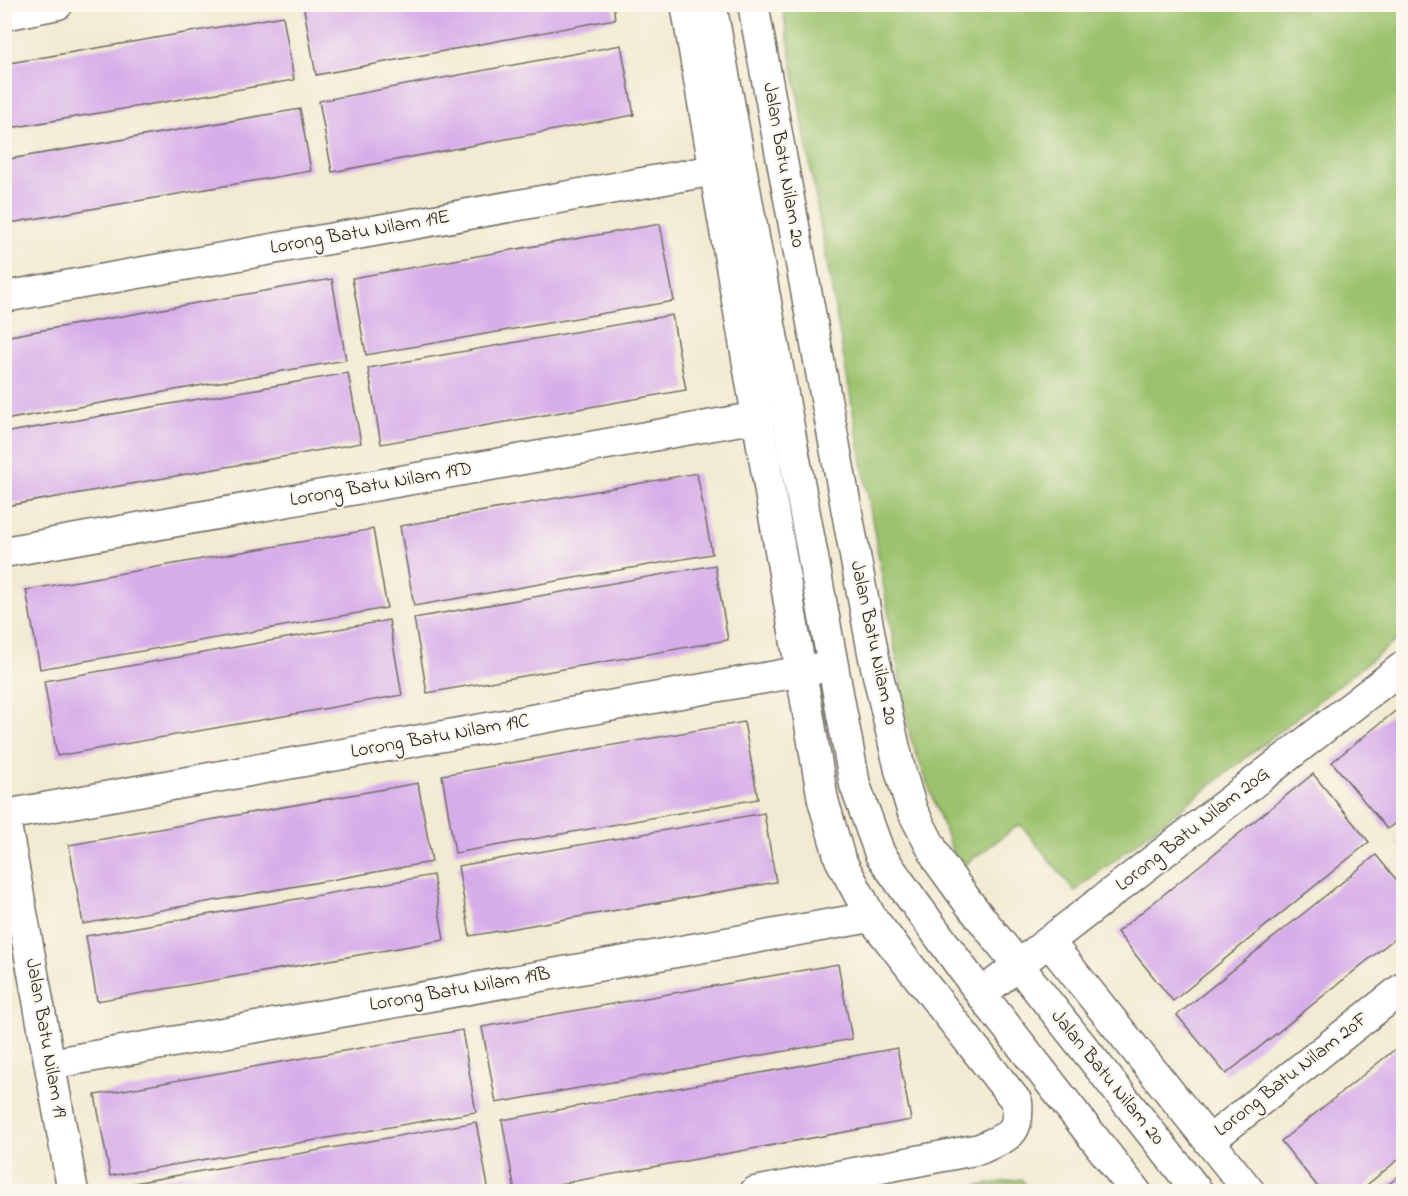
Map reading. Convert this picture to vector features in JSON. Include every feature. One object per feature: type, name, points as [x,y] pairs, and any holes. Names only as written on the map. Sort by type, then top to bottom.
[{"type":"street","points":[[4,15],[58,4]]},
{"type":"street","points":[[686,4],[823,800],[840,859],[871,917],[1017,1102],[1019,1120],[1012,1133],[980,1149],[755,1191]]},
{"type":"street","points":[[711,4],[855,785],[880,854],[981,993],[1136,1191]]},
{"type":"street","name":"Jalan Batu Nilam 20","points":[[753,4],[874,658],[900,770],[912,810],[939,862],[1018,966],[1198,1191]]},
{"type":"street","name":"Lorong Batu Nilam 19E","points":[[4,297],[715,170]]},
{"type":"street","name":"Lorong Batu Nilam 19D","points":[[4,552],[758,417]]},
{"type":"street","name":"Lorong Batu Nilam 19C","points":[[5,814],[874,658]]},
{"type":"street","name":"Lorong Batu Nilam 20G","points":[[981,993],[1404,666]]},
{"type":"street","name":"Jalan Batu Nilam 19","points":[[5,814],[72,1191]]},
{"type":"street","name":"Lorong Batu Nilam 19B","points":[[50,1064],[871,917]]},
{"type":"street","points":[[1049,942],[1250,1191]]},
{"type":"street","name":"Lorong Batu Nilam 20F","points":[[1209,1141],[1404,987]]},
{"type":"green space","points":[[782,5],[1403,5],[1403,635],[1075,891],[1020,824],[959,869],[910,736]]},
{"type":"green space","points":[[1021,1179],[1031,1191],[944,1191]]},
{"type":"building","points":[[303,4],[613,4],[615,19],[316,75]]},
{"type":"building","points":[[283,16],[294,80],[4,129],[4,64]]},
{"type":"building","points":[[621,45],[634,115],[332,172],[319,101]]},
{"type":"building","points":[[300,109],[311,171],[4,224],[4,160]]},
{"type":"building","points":[[660,224],[674,301],[366,355],[352,278]]},
{"type":"building","points":[[332,279],[346,360],[4,420],[4,337]]},
{"type":"building","points":[[672,315],[686,390],[381,444],[368,368]]},
{"type":"building","points":[[348,373],[361,443],[6,506],[4,433]]},
{"type":"building","points":[[697,473],[712,554],[414,606],[400,526]]},
{"type":"building","points":[[373,529],[387,608],[40,669],[26,590]]},
{"type":"building","points":[[715,565],[728,640],[427,693],[414,618]]},
{"type":"building","points":[[389,620],[402,695],[57,756],[44,681]]},
{"type":"building","points":[[1404,704],[1404,817],[1387,829],[1332,762]]},
{"type":"building","points":[[744,722],[758,799],[455,853],[442,775]]},
{"type":"building","points":[[1313,774],[1369,842],[1173,1001],[1117,932]]},
{"type":"building","points":[[418,783],[432,862],[83,924],[69,845]]},
{"type":"building","points":[[764,813],[776,882],[470,936],[458,866]]},
{"type":"building","points":[[1404,837],[1404,850],[1397,842]]},
{"type":"building","points":[[1376,855],[1404,889],[1404,931],[1226,1074],[1177,1015]]},
{"type":"building","points":[[433,875],[444,940],[97,1001],[86,936]]},
{"type":"building","points":[[838,964],[852,1039],[496,1103],[482,1027]]},
{"type":"building","points":[[462,1030],[476,1112],[110,1176],[95,1095]]},
{"type":"building","points":[[1404,1042],[1404,1155],[1358,1192],[1322,1192],[1281,1141]]},
{"type":"building","points":[[897,1048],[911,1120],[515,1192],[502,1120]]},
{"type":"building","points":[[476,1122],[489,1192],[112,1192],[112,1187]]},
{"type":"building","points":[[1404,1172],[1404,1192],[1380,1192],[1389,1184]]}]
